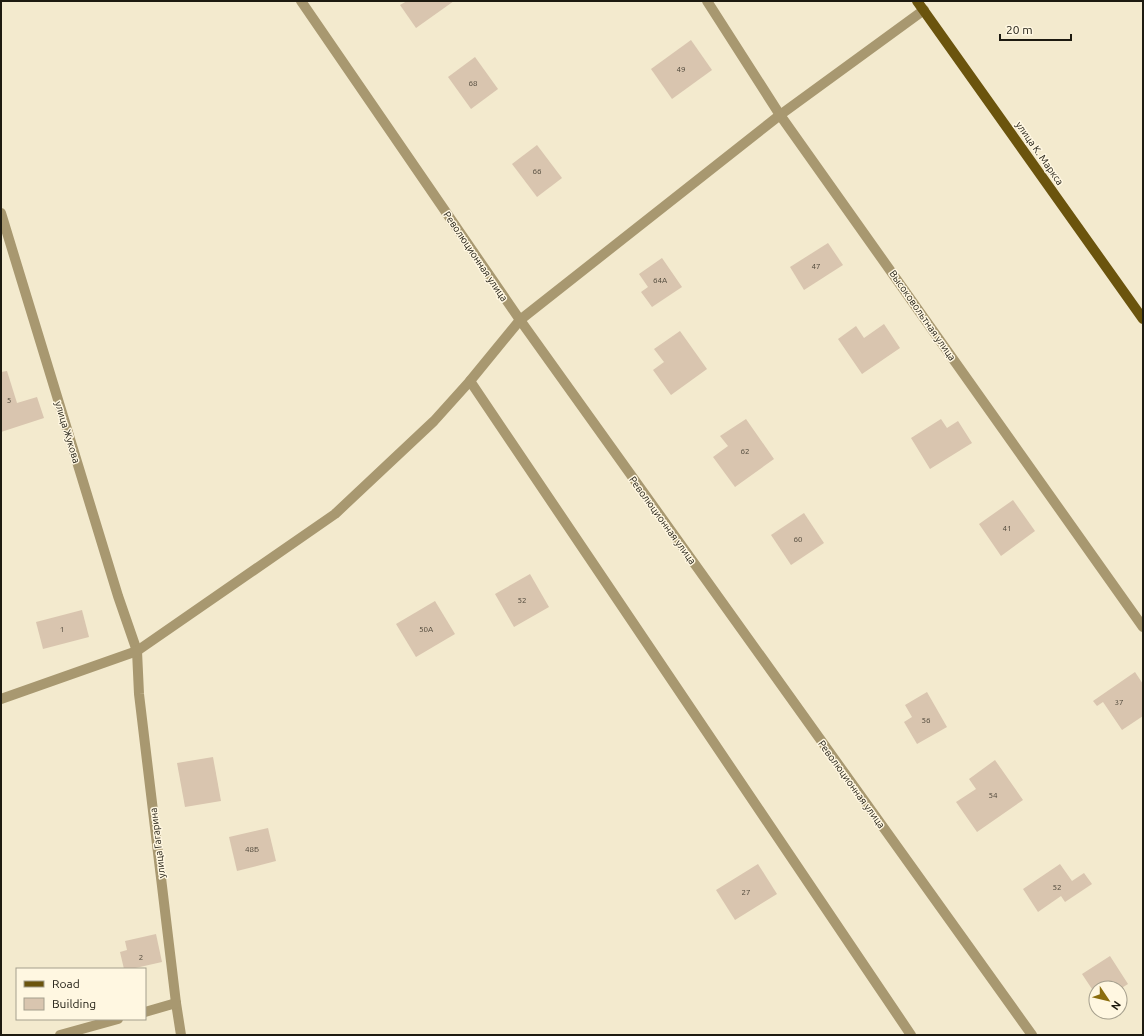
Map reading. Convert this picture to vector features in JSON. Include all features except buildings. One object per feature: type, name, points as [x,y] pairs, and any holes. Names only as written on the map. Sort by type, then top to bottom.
[{"type":"main road","name":"улица К. Маркса","points":[[918,1],[1143,319]]},
{"type":"street","name":"Революционная улица","points":[[301,1],[520,320],[1032,1035]]},
{"type":"street","name":"Высоковольтная улица","points":[[707,1],[780,115],[1143,627]]},
{"type":"street","points":[[1,699],[137,651],[335,514],[434,421],[470,381],[520,320],[780,115],[924,10]]},
{"type":"street","name":"улица Жукова","points":[[1,212],[118,596],[137,651]]},
{"type":"street","points":[[470,381],[911,1035]]},
{"type":"street","name":"улица Гагарина","points":[[137,651],[139,694],[181,1035]]},
{"type":"street","points":[[146,1012],[176,1003]]},
{"type":"street","points":[[60,1035],[114,1020]]}]
